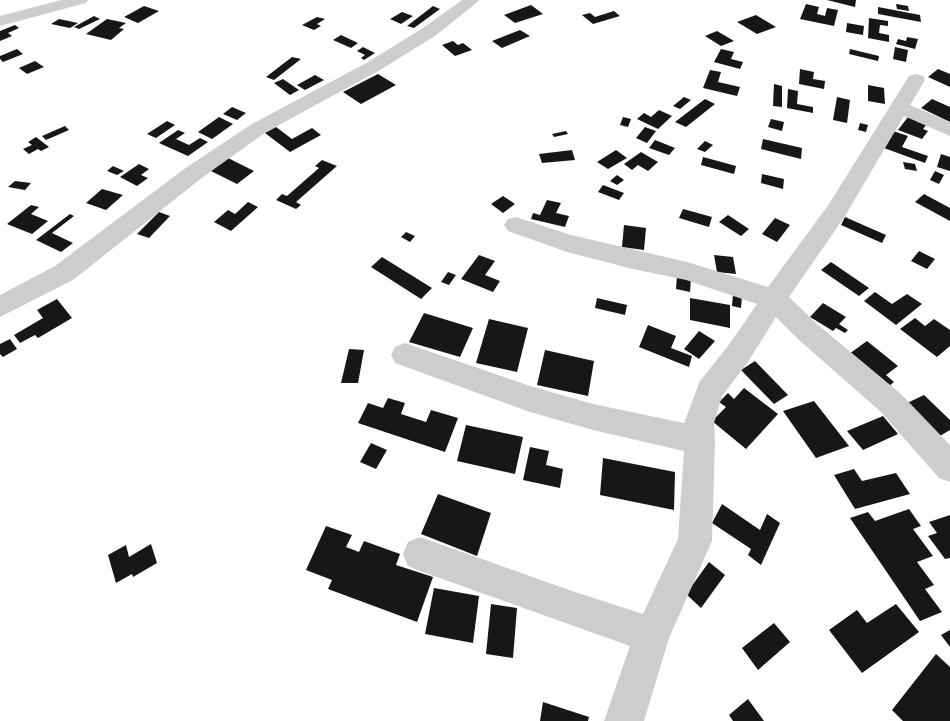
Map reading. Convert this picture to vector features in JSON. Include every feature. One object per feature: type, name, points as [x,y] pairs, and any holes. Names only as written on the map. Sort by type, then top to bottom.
[{"type":"street","points":[[0,21],[80,0]]},
{"type":"street","points":[[0,307],[64,273],[195,172],[259,128],[374,66],[429,32],[472,0]]},
{"type":"street","points":[[624,721],[652,635],[695,541],[700,441],[699,423],[710,390],[738,354],[774,299],[838,210],[916,80]]},
{"type":"street","points":[[899,107],[950,130]]},
{"type":"street","points":[[516,225],[577,245],[633,260],[687,271],[774,299],[808,332],[890,403],[950,467]]},
{"type":"street","points":[[405,354],[530,399],[593,417],[700,441]]},
{"type":"street","points":[[420,554],[563,606],[652,635]]},
{"type":"building","points":[[827,0],[856,0],[855,7]]},
{"type":"building","points":[[806,4],[819,7],[817,14],[825,16],[827,8],[838,10],[834,26],[800,19]]},
{"type":"building","points":[[896,4],[908,6],[909,11],[897,9]]},
{"type":"building","points":[[531,5],[543,14],[515,23],[504,15]]},
{"type":"building","points":[[144,6],[159,11],[138,23],[124,17]]},
{"type":"building","points":[[433,6],[440,9],[414,28],[407,26]]},
{"type":"building","points":[[878,7],[920,15],[921,22],[878,14]]},
{"type":"building","points":[[614,11],[620,16],[593,24],[582,15],[590,13],[595,17]]},
{"type":"building","points":[[402,12],[413,16],[401,24],[390,19]]},
{"type":"building","points":[[756,15],[776,27],[757,34],[737,22]]},
{"type":"building","points":[[94,16],[100,19],[79,29],[74,27]]},
{"type":"building","points":[[317,17],[325,19],[317,24],[321,26],[314,30],[302,25]]},
{"type":"building","points":[[869,18],[888,21],[888,26],[880,25],[879,33],[889,35],[889,42],[868,38]]},
{"type":"building","points":[[59,19],[78,23],[70,28],[51,24]]},
{"type":"building","points":[[107,19],[126,23],[119,28],[124,29],[111,40],[86,34]]},
{"type":"building","points":[[847,23],[864,26],[863,35],[846,32]]},
{"type":"building","points":[[15,25],[19,28],[8,33],[12,36],[0,41],[0,31]]},
{"type":"building","points":[[520,30],[530,36],[502,48],[492,41]]},
{"type":"building","points":[[717,31],[734,41],[721,46],[705,36]]},
{"type":"building","points":[[341,35],[358,43],[351,48],[333,40]]},
{"type":"building","points":[[907,37],[918,39],[915,49],[896,44],[898,39],[906,41]]},
{"type":"building","points":[[453,41],[458,45],[463,43],[472,50],[455,56],[442,45]]},
{"type":"building","points":[[363,47],[375,53],[364,60],[361,58],[365,55],[357,51]]},
{"type":"building","points":[[895,47],[908,50],[906,62],[893,59]]},
{"type":"building","points":[[17,49],[23,54],[3,62],[0,59],[0,56]]},
{"type":"building","points":[[721,49],[734,52],[731,59],[743,62],[740,69],[714,62]]},
{"type":"building","points":[[850,49],[879,56],[878,61],[849,54]]},
{"type":"building","points":[[292,57],[301,59],[274,80],[266,77]]},
{"type":"building","points":[[35,61],[44,67],[27,74],[19,68]]},
{"type":"building","points":[[800,69],[814,72],[813,79],[825,81],[824,89],[799,84]]},
{"type":"building","points":[[938,69],[950,74],[950,87],[928,77]]},
{"type":"building","points":[[710,70],[721,72],[718,82],[740,87],[737,96],[703,88]]},
{"type":"building","points":[[378,74],[396,85],[361,104],[343,92]]},
{"type":"building","points":[[315,75],[324,80],[305,90],[297,85]]},
{"type":"building","points":[[283,79],[299,90],[290,95],[274,83]]},
{"type":"building","points":[[774,84],[782,86],[782,107],[773,106]]},
{"type":"building","points":[[868,85],[884,88],[885,104],[868,101]]},
{"type":"building","points":[[788,89],[798,91],[797,104],[813,107],[813,113],[787,108]]},
{"type":"building","points":[[684,97],[691,100],[680,109],[673,106]]},
{"type":"building","points":[[837,97],[850,100],[847,123],[833,120]]},
{"type":"building","points":[[705,99],[715,104],[686,127],[675,122]]},
{"type":"building","points":[[932,99],[950,107],[950,122],[921,108]]},
{"type":"building","points":[[232,107],[246,113],[237,120],[223,114]]},
{"type":"building","points":[[659,110],[672,116],[658,129],[637,119],[644,113],[651,117]]},
{"type":"building","points":[[219,117],[233,124],[212,139],[198,132]]},
{"type":"building","points":[[623,117],[631,119],[628,127],[620,125]]},
{"type":"building","points":[[908,117],[926,125],[923,129],[928,131],[922,139],[898,130]]},
{"type":"building","points":[[771,119],[784,122],[782,131],[768,127]]},
{"type":"building","points":[[167,121],[175,125],[156,138],[147,134]]},
{"type":"building","points":[[860,123],[868,125],[866,132],[858,130]]},
{"type":"building","points":[[65,126],[69,130],[46,140],[42,136]]},
{"type":"building","points":[[276,127],[292,139],[312,128],[321,135],[290,152],[265,133]]},
{"type":"building","points":[[645,127],[656,131],[647,143],[636,138]]},
{"type":"building","points":[[178,130],[185,133],[176,139],[189,145],[200,138],[208,142],[188,156],[159,143]]},
{"type":"building","points":[[566,131],[568,134],[554,137],[552,134]]},
{"type":"building","points":[[893,131],[908,136],[902,147],[928,156],[925,163],[884,148]]},
{"type":"building","points":[[36,137],[49,147],[41,151],[38,149],[29,154],[23,149],[32,145],[28,142]]},
{"type":"building","points":[[763,139],[802,148],[801,159],[761,149]]},
{"type":"building","points":[[655,140],[675,148],[669,155],[649,148]]},
{"type":"building","points":[[705,141],[713,145],[705,152],[697,149]]},
{"type":"building","points":[[572,150],[575,160],[542,163],[539,154]]},
{"type":"building","points":[[616,150],[627,158],[608,169],[597,162]]},
{"type":"building","points":[[641,152],[658,162],[648,171],[638,165],[632,170],[624,164]]},
{"type":"building","points":[[941,154],[950,157],[950,171],[937,167]]},
{"type":"building","points":[[226,157],[254,171],[237,184],[209,170]]},
{"type":"building","points":[[703,157],[736,166],[734,174],[701,165]]},
{"type":"building","points":[[322,160],[337,166],[296,202],[301,205],[296,209],[276,200],[282,194],[287,196],[319,168],[315,166]]},
{"type":"building","points":[[903,162],[915,164],[917,171],[905,169]]},
{"type":"building","points":[[139,164],[149,169],[141,175],[148,178],[137,186],[120,177]]},
{"type":"building","points":[[113,166],[124,171],[117,175],[107,171]]},
{"type":"building","points":[[935,171],[944,175],[939,184],[930,180]]},
{"type":"building","points":[[762,174],[784,179],[783,189],[761,183]]},
{"type":"building","points":[[617,175],[624,180],[617,185],[610,181]]},
{"type":"building","points":[[15,181],[31,183],[25,190],[8,187]]},
{"type":"building","points":[[603,185],[624,193],[619,200],[598,192]]},
{"type":"building","points":[[102,189],[123,195],[106,210],[86,203]]},
{"type":"building","points":[[924,194],[950,208],[950,221],[915,202]]},
{"type":"building","points":[[503,196],[515,204],[503,213],[491,204]]},
{"type":"building","points":[[547,200],[561,203],[556,213],[569,216],[565,227],[531,219],[533,213],[540,215]]},
{"type":"building","points":[[248,202],[258,207],[231,231],[214,222],[228,210],[235,214]]},
{"type":"building","points":[[31,205],[39,207],[31,214],[48,221],[32,234],[7,224]]},
{"type":"building","points":[[683,209],[712,217],[709,227],[679,218]]},
{"type":"building","points":[[159,212],[170,216],[149,238],[137,234]]},
{"type":"building","points":[[70,214],[74,216],[52,233],[73,243],[61,252],[36,240]]},
{"type":"building","points":[[728,215],[749,229],[741,236],[719,222]]},
{"type":"building","points":[[845,217],[886,235],[882,243],[841,225]]},
{"type":"building","points":[[775,218],[790,225],[777,242],[762,234]]},
{"type":"building","points":[[624,225],[646,228],[644,250],[622,247]]},
{"type":"building","points":[[406,232],[415,236],[410,242],[401,237]]},
{"type":"building","points":[[919,251],[935,259],[927,269],[911,261]]},
{"type":"building","points":[[479,255],[495,261],[485,275],[500,281],[493,292],[461,279]]},
{"type":"building","points":[[714,255],[733,257],[736,274],[717,272]]},
{"type":"building","points":[[382,257],[432,288],[421,299],[371,267]]},
{"type":"building","points":[[831,262],[869,288],[859,296],[821,270]]},
{"type":"building","points":[[448,272],[456,275],[449,285],[441,282]]},
{"type":"building","points":[[677,275],[691,278],[690,292],[676,289]]},
{"type":"building","points":[[875,292],[892,304],[907,294],[922,304],[896,325],[864,301]]},
{"type":"building","points":[[733,294],[742,296],[741,308],[732,306]]},
{"type":"building","points":[[597,298],[627,305],[625,315],[595,308]]},
{"type":"building","points":[[690,298],[730,305],[730,328],[690,320]]},
{"type":"building","points":[[57,299],[72,318],[38,338],[35,335],[20,343],[14,335],[43,318],[37,310]]},
{"type":"building","points":[[823,303],[846,317],[839,324],[848,330],[845,333],[836,328],[833,331],[810,317]]},
{"type":"building","points":[[424,313],[473,328],[460,357],[409,342]]},
{"type":"building","points":[[915,318],[925,326],[934,319],[950,330],[950,346],[937,357],[900,329]]},
{"type":"building","points":[[489,319],[528,328],[517,372],[476,363]]},
{"type":"building","points":[[648,325],[676,336],[671,348],[692,356],[689,367],[639,347]]},
{"type":"building","points":[[699,331],[715,341],[699,359],[684,349]]},
{"type":"building","points":[[10,339],[17,349],[3,357],[0,354],[0,344]]},
{"type":"building","points":[[867,341],[898,366],[886,375],[894,382],[888,387],[849,354]]},
{"type":"building","points":[[349,349],[364,350],[358,383],[341,383]]},
{"type":"building","points":[[545,350],[594,361],[588,396],[537,385]]},
{"type":"building","points":[[755,361],[788,395],[774,404],[741,370]]},
{"type":"building","points":[[744,388],[778,414],[746,449],[712,421],[726,407],[719,402],[728,393],[734,399]]},
{"type":"building","points":[[924,395],[950,420],[950,430],[938,437],[905,404]]},
{"type":"building","points":[[388,398],[405,403],[401,414],[426,422],[431,410],[458,418],[445,452],[358,423],[368,403],[383,408]]},
{"type":"building","points":[[814,401],[849,446],[816,458],[783,411]]},
{"type":"building","points":[[883,416],[898,434],[863,450],[847,431]]},
{"type":"building","points":[[466,425],[523,437],[515,474],[457,461]]},
{"type":"building","points":[[371,443],[387,450],[376,469],[360,462]]},
{"type":"building","points":[[530,447],[549,451],[546,465],[563,469],[560,488],[523,480]]},
{"type":"building","points":[[603,458],[675,472],[674,510],[600,495]]},
{"type":"building","points":[[854,469],[862,481],[896,473],[910,494],[855,509],[834,475]]},
{"type":"building","points":[[438,494],[491,513],[477,556],[421,534]]},
{"type":"building","points":[[722,504],[760,530],[767,514],[780,523],[761,565],[748,555],[751,549],[712,523]]},
{"type":"building","points":[[909,509],[921,526],[913,529],[933,556],[917,562],[934,585],[925,589],[942,612],[920,621],[850,518],[868,512],[875,521]]},
{"type":"building","points":[[950,515],[950,558],[945,559],[928,536],[937,533],[929,522]]},
{"type":"building","points":[[326,526],[352,535],[346,547],[359,552],[364,541],[400,554],[396,565],[433,577],[417,622],[328,589],[332,580],[306,570]]},
{"type":"building","points":[[151,544],[157,563],[133,577],[132,574],[116,583],[108,555],[126,545],[129,557]]},
{"type":"building","points":[[709,562],[725,575],[701,608],[686,594]]},
{"type":"building","points":[[434,588],[479,596],[473,643],[425,634]]},
{"type":"building","points":[[491,604],[517,608],[513,658],[486,654]]},
{"type":"building","points":[[896,604],[919,632],[862,673],[829,630],[857,610],[867,623]]},
{"type":"building","points":[[774,623],[790,642],[758,670],[742,648]]},
{"type":"building","points":[[950,630],[950,647],[941,635]]},
{"type":"building","points":[[936,654],[950,667],[950,721],[903,721],[892,710]]},
{"type":"building","points":[[748,699],[764,721],[733,721],[729,715]]},
{"type":"building","points":[[543,702],[589,717],[588,721],[540,721]]}]
